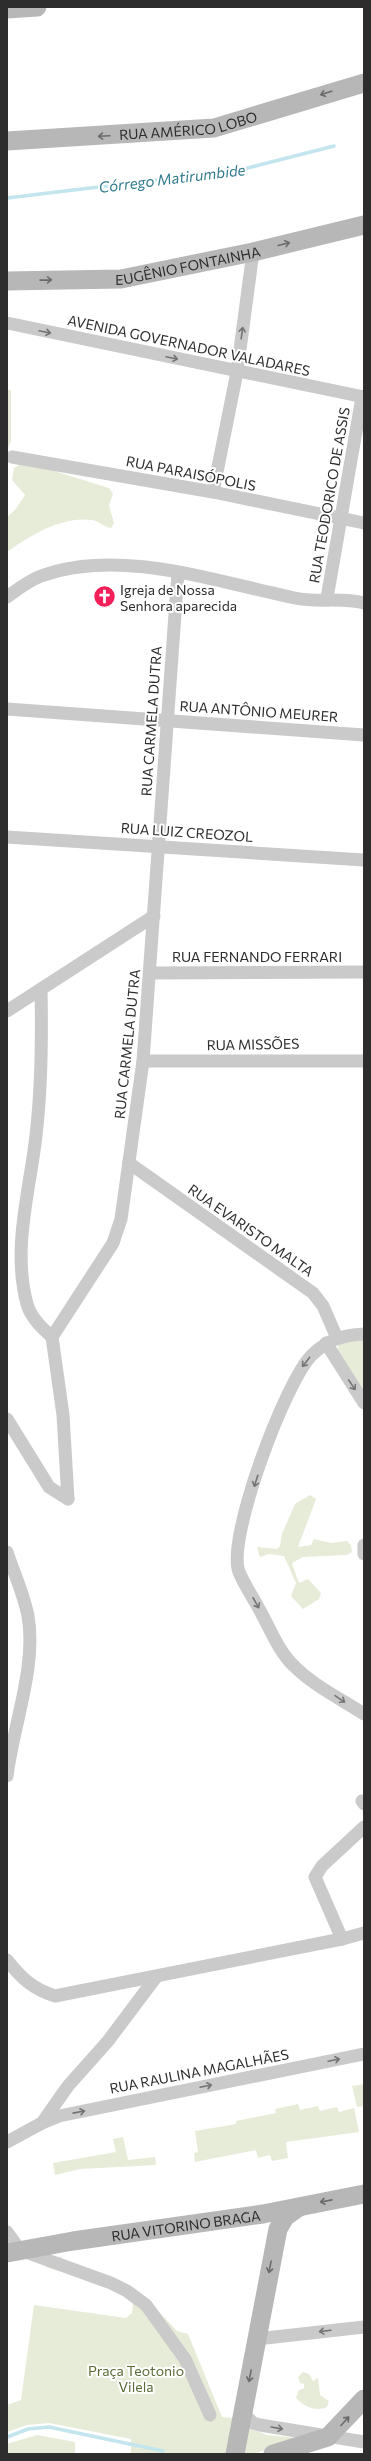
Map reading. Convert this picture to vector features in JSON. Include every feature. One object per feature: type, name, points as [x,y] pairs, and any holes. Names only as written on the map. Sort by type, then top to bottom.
[{"type":"main road","points":[[7,9],[37,7]]},
{"type":"main road","name":"RUA AMÉRICO LOBO","points":[[7,141],[214,128],[364,83]]},
{"type":"main road","name":"EUGÊNIO FONTAINHA","points":[[7,281],[121,279],[253,252],[364,225]]},
{"type":"main road","name":"RUA VITORINO BRAGA","points":[[14,2251],[263,2214],[364,2194]]},
{"type":"main road","points":[[235,2454],[278,2229],[285,2217],[299,2206]]},
{"type":"main road","points":[[263,2214],[278,2229]]},
{"type":"main road","points":[[273,2454],[328,2437],[364,2398]]},
{"type":"street","points":[[213,492],[237,372],[253,252]]},
{"type":"street","name":"AVENIDA GOVERNADOR VALADARES","points":[[7,324],[363,397]]},
{"type":"street","name":"RUA TEODORICO DE ASSIS","points":[[327,598],[340,518],[363,397]]},
{"type":"street","name":"RUA PARAISÓPOLIS","points":[[12,457],[213,492],[364,524]]},
{"type":"street","points":[[7,597],[40,577],[78,568],[120,566],[178,572],[296,598],[327,598],[364,603]]},
{"type":"street","name":"RUA CARMELA DUTRA","points":[[52,1337],[113,1243],[121,1219],[143,1061],[151,972],[178,572]]},
{"type":"street","name":"RUA ANTÔNIO MEURER","points":[[7,709],[364,735]]},
{"type":"street","name":"RUA LUIZ CREOZOL","points":[[7,837],[364,860]]},
{"type":"street","points":[[7,1011],[154,916]]},
{"type":"street","name":"RUA FERNANDO FERRARI","points":[[151,972],[364,972]]},
{"type":"street","points":[[7,1419],[49,1487],[68,1499],[63,1415],[52,1337],[37,1323],[27,1304],[22,1264],[24,1218],[37,1128],[43,1060],[41,989]]},
{"type":"street","name":"RUA MISSÕES","points":[[143,1061],[364,1061]]},
{"type":"street","name":"RUA EVARISTO MALTA","points":[[129,1163],[313,1293],[323,1306],[332,1340],[364,1402]]},
{"type":"street","points":[[364,1334],[332,1340],[311,1355],[298,1372],[276,1419],[239,1532],[236,1555],[239,1571],[283,1652],[294,1666],[364,1714]]},
{"type":"street","points":[[364,1545],[364,1554]]},
{"type":"street","points":[[7,1552],[28,1616],[30,1634],[28,1665],[7,1776]]},
{"type":"street","points":[[342,1939],[315,1877],[322,1866],[364,1828]]},
{"type":"street","points":[[7,1960],[22,1980],[39,1991],[55,1996],[88,1991],[95,1982],[142,1973],[156,1977],[342,1939],[364,1933]]},
{"type":"street","points":[[42,2123],[68,2086],[108,2041],[156,1977]]},
{"type":"street","name":"RUA RAULINA MAGALHÃES","points":[[7,2142],[42,2123],[59,2116],[364,2054]]},
{"type":"street","points":[[7,2232],[14,2251],[111,2283],[128,2291],[146,2305],[185,2359],[210,2415]]},
{"type":"street","points":[[256,2339],[364,2326]]},
{"type":"street","points":[[243,2413],[253,2423],[260,2425],[364,2442]]},
{"type":"green space","points":[[7,390],[11,390],[11,441],[7,451]]},
{"type":"green space","points":[[19,465],[51,470],[109,488],[113,494],[109,505],[114,523],[111,528],[92,520],[69,521],[36,533],[7,552],[7,517],[15,510],[25,495],[12,480],[14,468]]},
{"type":"green space","points":[[364,1337],[364,1398],[337,1351],[339,1343]]},
{"type":"green space","points":[[310,1495],[316,1499],[298,1547],[311,1545],[314,1539],[331,1543],[347,1541],[351,1545],[352,1552],[347,1555],[303,1557],[292,1563],[298,1581],[300,1583],[308,1579],[321,1593],[319,1599],[303,1609],[291,1596],[296,1583],[284,1556],[269,1554],[260,1557],[257,1547],[277,1549],[280,1546],[282,1534],[295,1504]]},
{"type":"green space","points":[[364,2084],[364,2106],[357,2107],[352,2086]]},
{"type":"green space","points":[[298,2104],[300,2110],[318,2106],[320,2111],[337,2107],[339,2112],[354,2108],[359,2132],[286,2142],[288,2158],[272,2161],[270,2155],[258,2158],[256,2150],[195,2162],[194,2153],[198,2152],[195,2131],[236,2124],[236,2121],[276,2113],[275,2109]]},
{"type":"green space","points":[[123,2137],[128,2160],[155,2157],[156,2165],[80,2169],[55,2175],[53,2163],[116,2152],[113,2139]]},
{"type":"green space","name":"Praça Teotonio Vilela","points":[[61,2256],[63,2261],[147,2299],[177,2331],[188,2334],[222,2417],[234,2418],[227,2454],[131,2454],[131,2439],[49,2423],[27,2425],[7,2432],[7,2405],[21,2400],[34,2305],[126,2318],[132,2313],[133,2303],[113,2288],[46,2267]]},
{"type":"green space","points":[[303,2372],[309,2374],[313,2381],[318,2378],[320,2395],[329,2401],[327,2407],[319,2409],[311,2408],[296,2398],[299,2390],[304,2388],[304,2384],[300,2383],[298,2377]]},
{"type":"green space","points":[[247,2427],[267,2435],[300,2438],[253,2454],[243,2454]]},
{"type":"green space","points":[[37,2435],[75,2442],[75,2454],[7,2454],[7,2444]]},
{"type":"waterway","name":"Córrego Matirumbide","points":[[7,198],[240,170],[334,146]]},
{"type":"waterway","points":[[7,2437],[28,2429],[49,2427],[163,2451]]},
{"type":"place","name":"Igreja de Nossa Senhora aparecida","points":[[105,597]]}]
